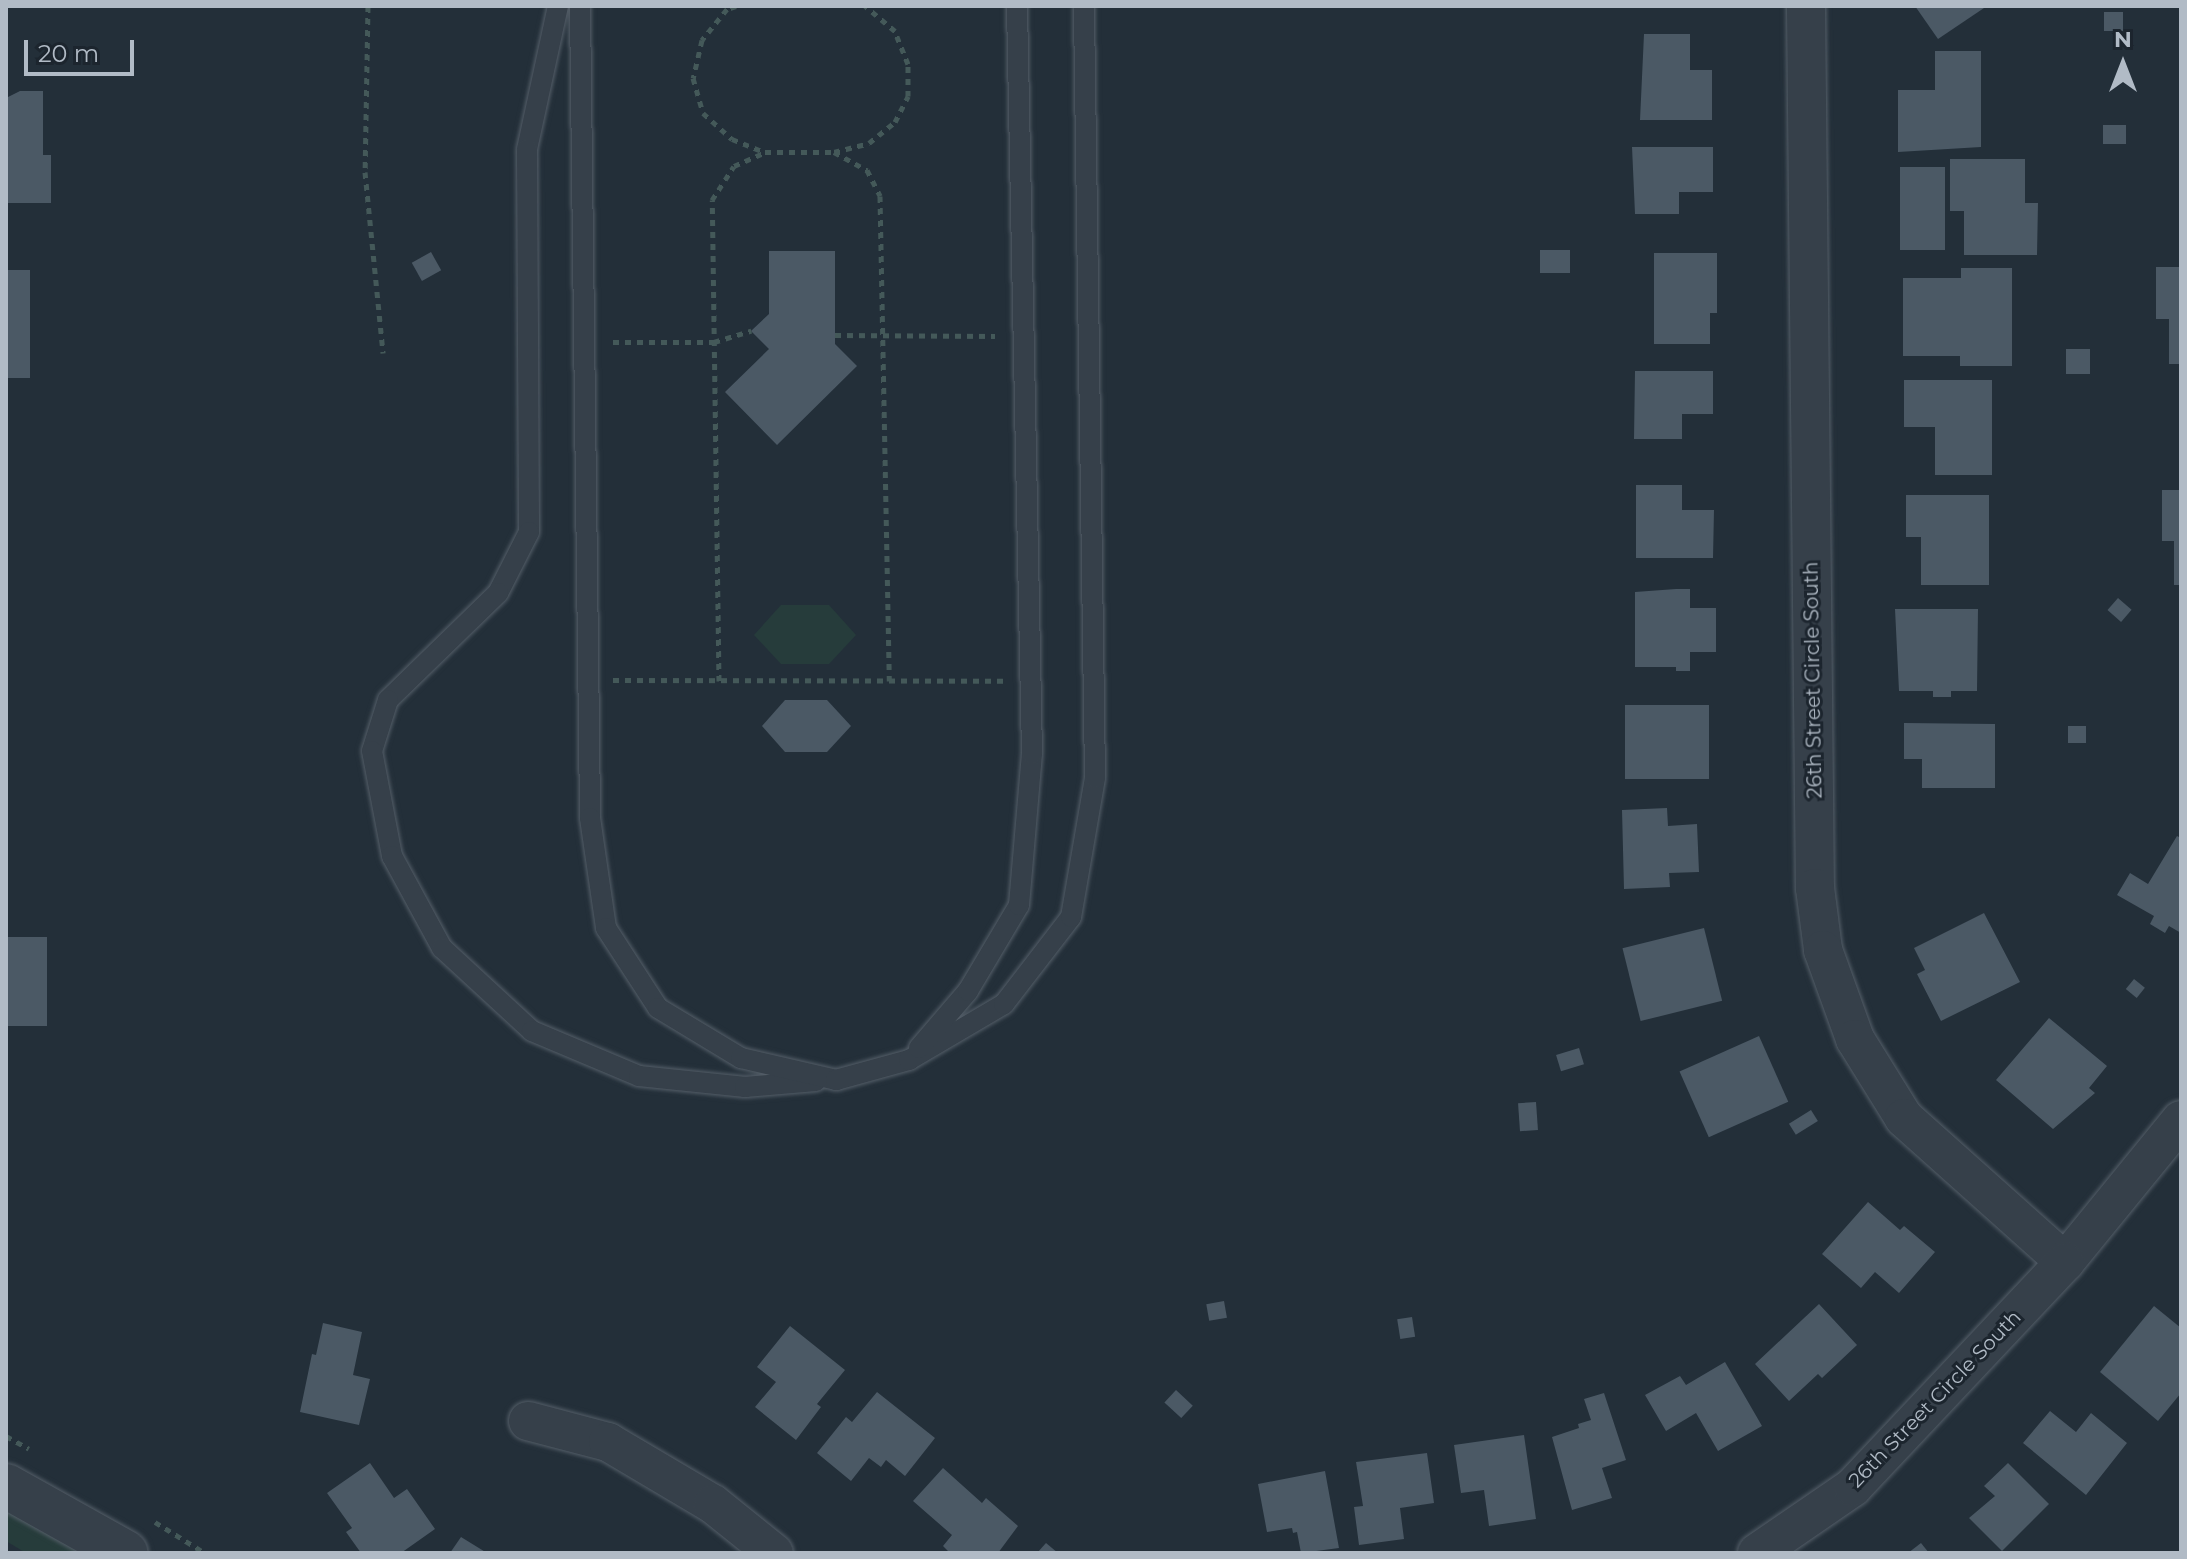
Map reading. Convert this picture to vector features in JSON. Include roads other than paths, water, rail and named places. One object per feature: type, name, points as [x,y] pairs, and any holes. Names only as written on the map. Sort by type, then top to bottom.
[{"type":"street","name":"26th Street Circle South","points":[[1806,6],[1815,888],[1823,950],[1855,1039],[1904,1118],[2065,1262]]},
{"type":"street","name":"26th Street Circle South","points":[[1757,1553],[1853,1487],[2065,1262],[2181,1120]]},
{"type":"street","points":[[528,1421],[608,1442],[713,1504],[774,1553]]},
{"type":"street","points":[[6,1486],[126,1553]]},
{"type":"lane","points":[[558,6],[527,149],[529,532],[498,593],[388,700],[372,751],[392,856],[442,948],[532,1031],[639,1076],[745,1087],[836,1080],[909,1060],[1004,1004],[1071,917],[1095,778],[1084,6]]},
{"type":"lane","points":[[583,6],[580,28],[590,818],[606,928],[658,1008],[741,1058],[836,1080]]},
{"type":"lane","points":[[909,1060],[968,991],[1019,905],[1032,754],[1017,6]]}]
